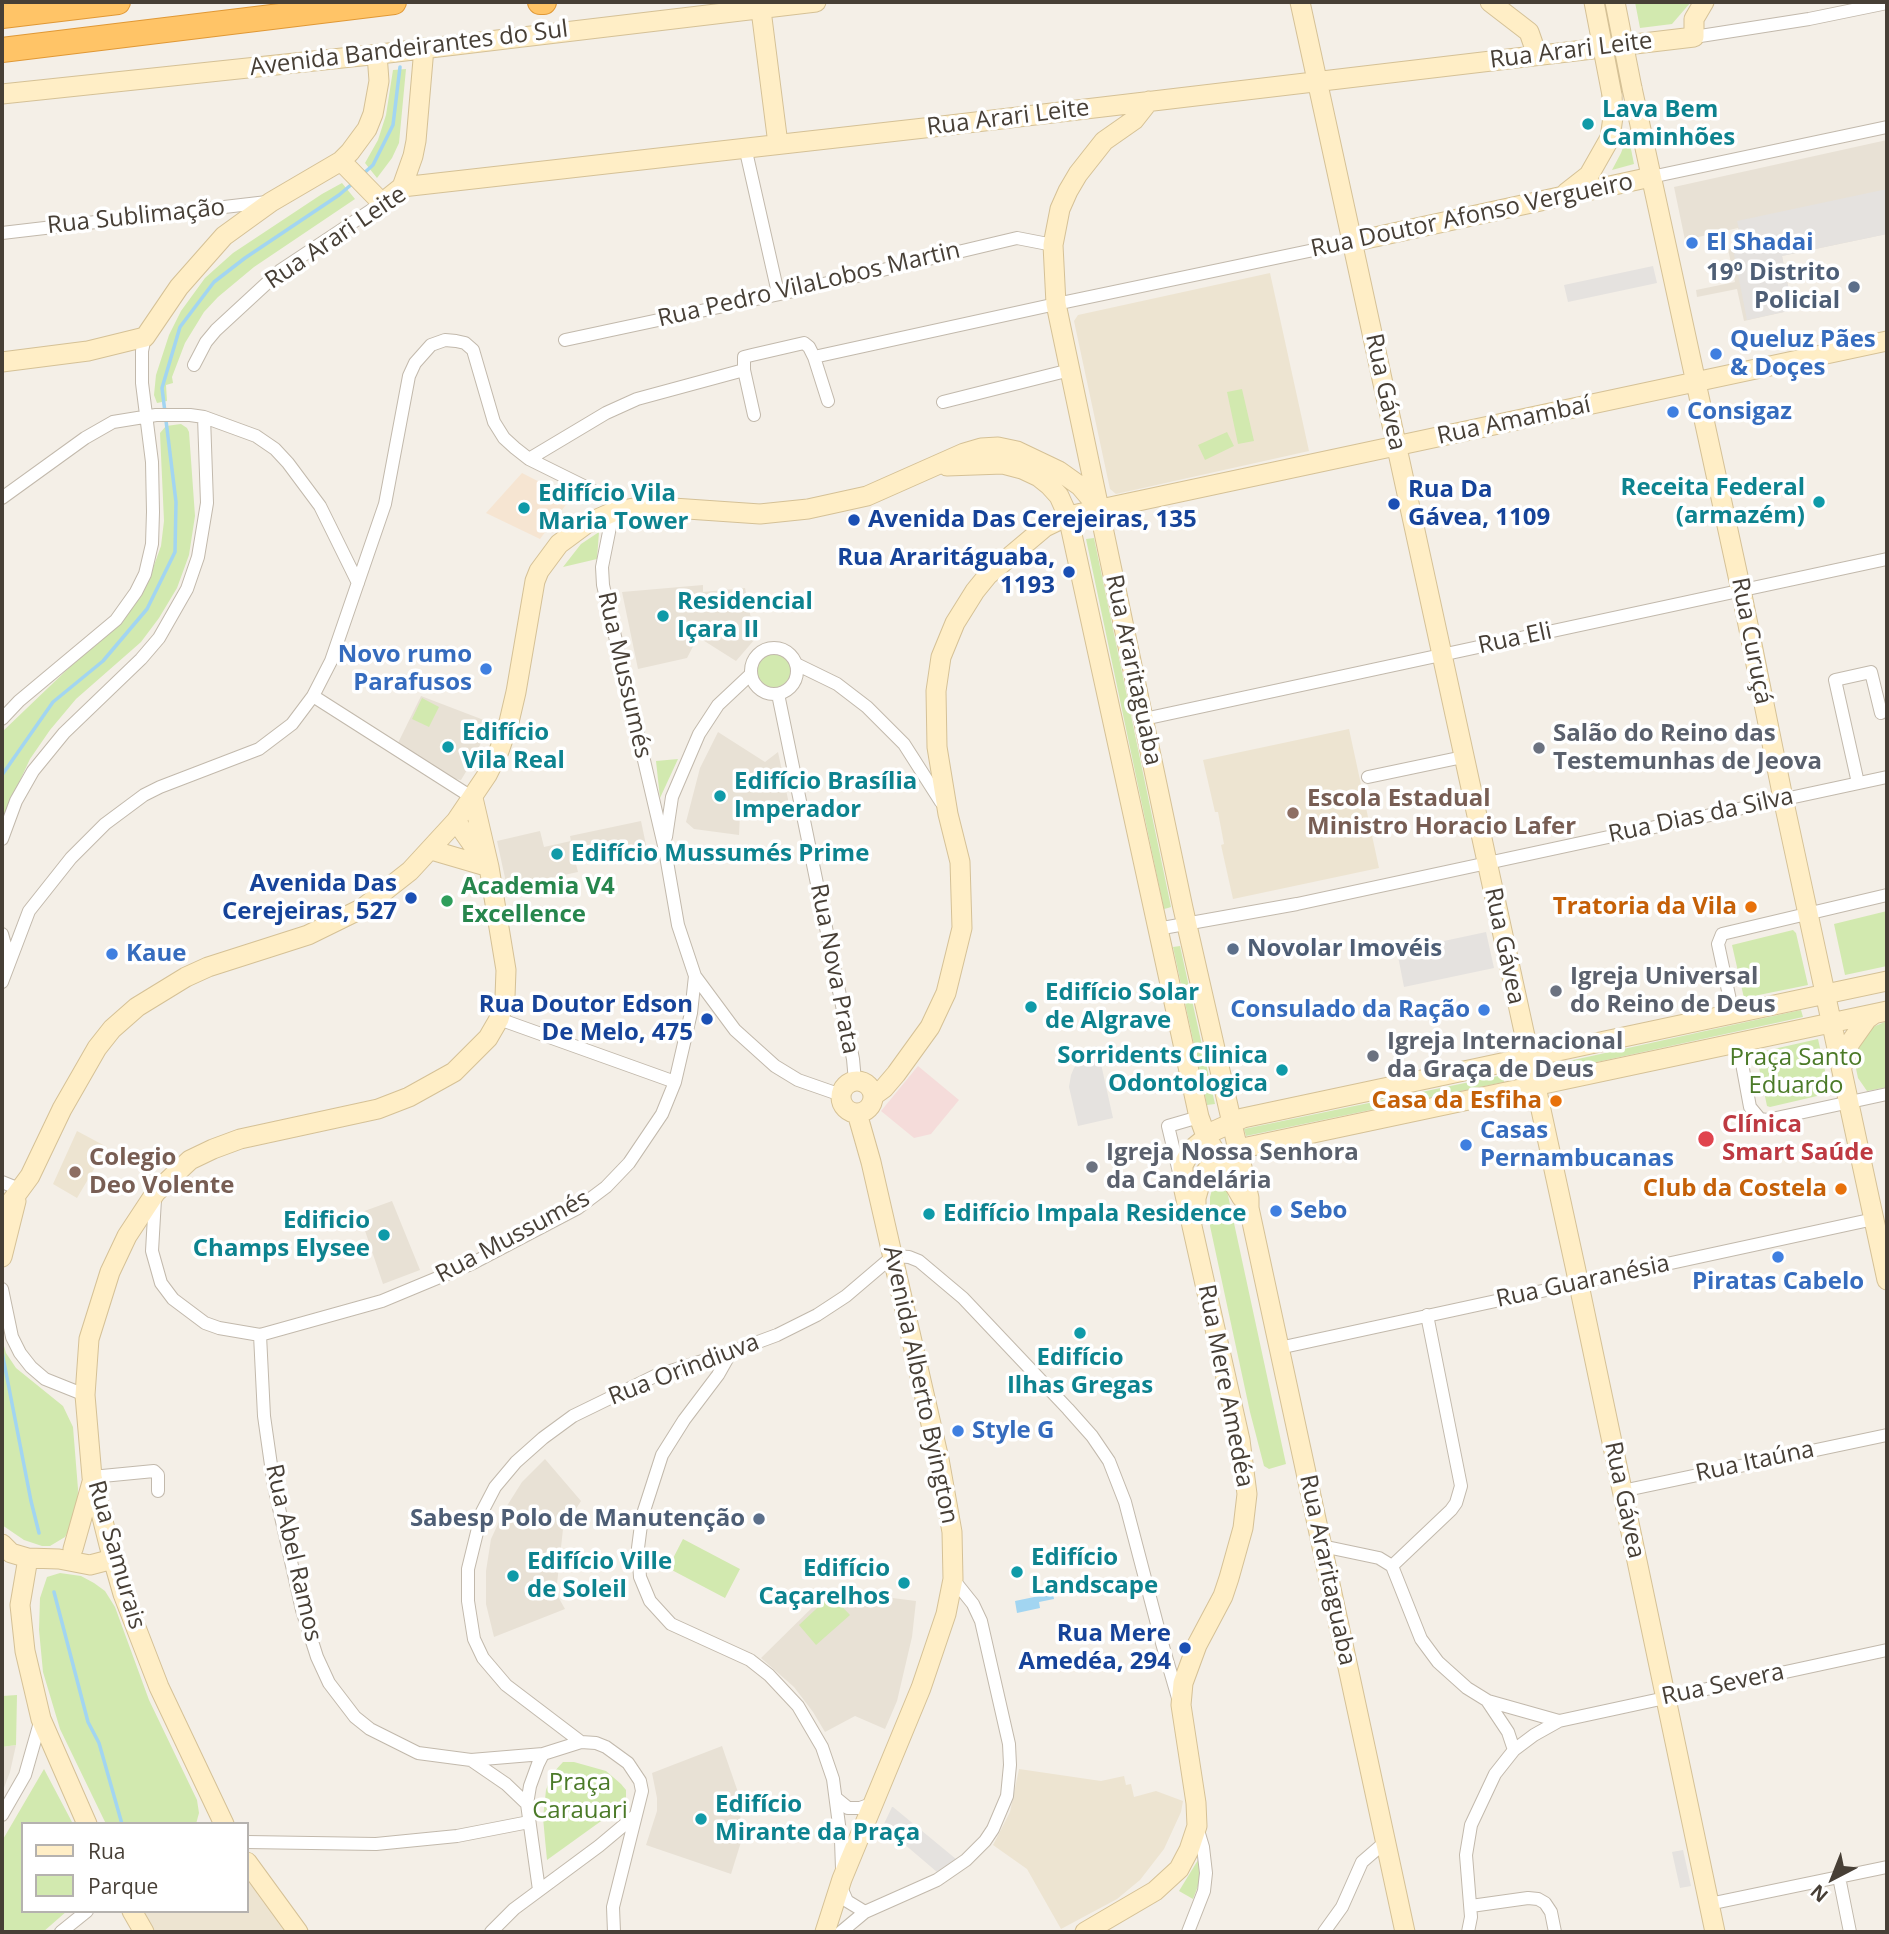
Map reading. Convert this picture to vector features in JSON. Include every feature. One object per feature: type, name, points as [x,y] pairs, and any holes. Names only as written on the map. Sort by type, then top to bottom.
[{"type":"highway","points":[[2,16],[118,2]]},
{"type":"highway","points":[[2,50],[394,2]]},
{"type":"street","name":"Avenida Bandeirantes do Sul","points":[[2,94],[377,54],[816,2]]},
{"type":"street","name":"Rua Gávea","points":[[1300,2],[1578,1283],[1715,1932]]},
{"type":"street","points":[[1490,2],[1529,32],[1536,55]]},
{"type":"street","points":[[1561,197],[1588,175],[1610,138],[1612,95],[1594,2]]},
{"type":"street","name":"Rua Curuçá","points":[[1615,2],[1831,1023],[1880,1217],[1887,1280]]},
{"type":"street","points":[[1694,37],[1694,19],[1704,2]]},
{"type":"street","name":"Rua Arari Leite","points":[[194,365],[216,330],[281,271],[402,187],[1694,37],[1810,19],[1887,3]]},
{"type":"street","points":[[761,10],[778,144]]},
{"type":"street","points":[[402,187],[416,141],[424,48]]},
{"type":"street","points":[[2,719],[19,701],[116,620],[145,574],[152,544],[152,462],[151,416],[142,383],[145,337],[179,287],[208,252],[235,228],[271,202],[345,165],[373,114],[379,81],[377,54]]},
{"type":"street","name":"Rua Araritaguaba","points":[[1149,101],[1134,120],[1104,141],[1068,191],[1060,209],[1053,245],[1056,304],[1186,923],[1231,1122],[1229,1154]]},
{"type":"street","name":"Rua Araritaguaba","points":[[1104,141],[1109,124],[1109,106]]},
{"type":"street","name":"Rua Doutor Afonso Vergueiro","points":[[814,357],[1887,127]]},
{"type":"street","points":[[745,147],[778,293]]},
{"type":"street","points":[[345,165],[382,203]]},
{"type":"street","name":"Rua Sublimação","points":[[2,233],[271,202]]},
{"type":"street","name":"Rua Pedro VilaLobos Martin","points":[[565,340],[1017,238],[1053,245]]},
{"type":"street","points":[[2,362],[88,351],[145,337]]},
{"type":"street","points":[[2,982],[29,911],[43,890],[104,824],[144,795],[160,787],[259,749],[292,724],[313,696],[331,661],[385,504],[409,376],[415,363],[431,345],[444,340],[465,343],[473,350],[498,430],[529,459],[620,510]]},
{"type":"street","name":"Rua Amambaí","points":[[873,1096],[896,1074],[922,1039],[942,1003],[958,950],[963,904],[960,862],[948,814],[937,747],[936,691],[941,657],[955,623],[975,591],[988,575],[1034,536],[1056,520],[1068,516],[1887,341]]},
{"type":"street","points":[[754,415],[744,370],[744,357],[804,343],[814,357],[828,401]]},
{"type":"street","points":[[529,459],[623,404],[744,370]]},
{"type":"street","points":[[943,402],[1070,370]]},
{"type":"street","points":[[2,498],[33,474],[113,422],[151,416],[204,417],[256,436],[275,449],[288,463],[320,506],[358,583]]},
{"type":"street","points":[[2,839],[16,801],[33,771],[64,733],[141,659],[171,619],[187,589],[198,557],[207,503],[204,417]]},
{"type":"street","points":[[2,1214],[61,1109],[111,1029],[137,1007],[186,977],[335,923],[386,892],[431,850],[456,821],[473,798],[499,751],[509,723],[539,571],[559,544],[586,524],[620,510],[659,506],[706,512],[760,514],[853,500],[964,453],[998,447],[1017,452],[1059,471],[1080,486],[1100,509]]},
{"type":"street","name":"Rua Araritaguaba","points":[[933,467],[1003,464],[1022,469],[1049,485],[1059,496],[1068,516],[1157,929],[1203,1127],[1229,1154],[1249,1198],[1405,1932]]},
{"type":"street","name":"Rua Mussumés","points":[[156,1192],[152,1251],[161,1283],[173,1299],[205,1322],[219,1328],[260,1335],[382,1301],[471,1264],[578,1208],[606,1187],[629,1163],[662,1114],[674,1082],[691,1013],[695,976],[678,925],[665,850],[603,584],[602,567],[620,510]]},
{"type":"street","points":[[1034,536],[1073,536]]},
{"type":"street","name":"Rua Eli","points":[[1144,719],[1887,559]]},
{"type":"street","points":[[665,850],[670,809],[699,734],[718,705],[751,674],[754,659],[765,649],[780,648],[787,652],[796,664],[837,684],[867,707],[916,760],[948,814]]},
{"type":"street","points":[[751,674],[757,687],[771,694],[778,694],[786,691],[796,679],[796,664]]},
{"type":"street","points":[[1858,783],[1835,680],[1872,673],[1881,713]]},
{"type":"street","name":"Rua Nova Prata","points":[[778,694],[850,1045],[855,1081]]},
{"type":"street","points":[[313,696],[473,798]]},
{"type":"street","points":[[1368,777],[1463,757]]},
{"type":"street","name":"Rua Dias da Silva","points":[[1157,929],[1297,904],[1887,777]]},
{"type":"street","name":"Rua Samurais","points":[[223,1822],[159,1687],[123,1594],[111,1552],[93,1479],[85,1395],[89,1339],[110,1272],[127,1236],[156,1192],[190,1160],[213,1149],[277,1130],[378,1109],[433,1085],[454,1072],[488,1038],[499,1019],[505,997],[506,970],[489,867],[473,798]]},
{"type":"street","points":[[655,807],[662,811],[670,809]]},
{"type":"street","points":[[456,821],[489,867]]},
{"type":"street","points":[[431,850],[489,867]]},
{"type":"street","points":[[1734,1014],[1718,944],[1722,934],[1887,895]]},
{"type":"street","points":[[2,934],[9,960]]},
{"type":"street","points":[[695,976],[735,1030],[775,1066],[798,1080],[841,1095]]},
{"type":"street","name":"Rua Mere Amedéa","points":[[1085,1932],[1145,1898],[1172,1877],[1189,1850],[1197,1826],[1181,1705],[1188,1666],[1223,1596],[1242,1528],[1247,1476],[1183,1186],[1185,1159],[1203,1127],[1887,981]]},
{"type":"street","points":[[1229,1154],[1881,1012]]},
{"type":"street","points":[[1841,1068],[1850,1043],[1867,1019],[1881,1012]]},
{"type":"street","points":[[499,1019],[674,1082]]},
{"type":"street","points":[[1738,1042],[1750,1107],[1760,1119],[1767,1120],[1887,1094]]},
{"type":"street","points":[[855,1081],[869,1087],[873,1096],[867,1110],[856,1113],[843,1106],[841,1095],[845,1085],[855,1081]]},
{"type":"street","name":"Avenida Alberto Byington","points":[[825,1932],[841,1882],[921,1688],[946,1614],[953,1579],[948,1501],[871,1163],[856,1113]]},
{"type":"street","points":[[1183,1186],[1168,1126],[1203,1127]]},
{"type":"street","name":"Rua Mere Amedéa","points":[[1195,1236],[1198,1227],[1195,1198],[1199,1188],[1208,1169],[1229,1154]]},
{"type":"street","points":[[2,1257],[15,1189]]},
{"type":"street","name":"Rua Guaranésia","points":[[1279,1348],[1880,1217]]},
{"type":"street","points":[[893,1256],[919,1261],[962,1298],[1068,1409],[1110,1461],[1125,1502],[1181,1705]]},
{"type":"street","name":"Rua Orindiuva","points":[[581,1742],[506,1685],[483,1658],[474,1639],[468,1601],[468,1569],[482,1512],[495,1487],[516,1462],[573,1416],[655,1376],[731,1352],[776,1335],[817,1315],[846,1296],[893,1256]]},
{"type":"street","points":[[2,1289],[12,1336],[20,1353],[45,1379],[85,1395]]},
{"type":"street","points":[[1392,1566],[1451,1510],[1461,1486],[1427,1315]]},
{"type":"street","name":"Rua Abel Ramos","points":[[260,1335],[264,1416],[274,1486],[302,1610],[317,1657],[329,1683],[355,1717],[370,1729],[418,1753],[471,1759],[543,1754]]},
{"type":"street","points":[[731,1352],[662,1455],[642,1517],[638,1548],[640,1577],[650,1601],[671,1624],[750,1660],[792,1698],[822,1747],[837,1799],[841,1882],[847,1901],[865,1912]]},
{"type":"street","name":"Rua Itaúna","points":[[1622,1491],[1887,1434]]},
{"type":"street","points":[[66,1554],[93,1479],[154,1471],[158,1475],[158,1491]]},
{"type":"street","points":[[1322,1546],[1379,1558],[1392,1566],[1416,1630],[1428,1651],[1452,1676],[1488,1701],[1559,1721]]},
{"type":"street","points":[[86,1822],[41,1718],[21,1628],[11,1551],[66,1554],[111,1552]]},
{"type":"street","points":[[90,1565],[111,1552]]},
{"type":"street","points":[[66,1554],[90,1565],[123,1594]]},
{"type":"street","points":[[841,1932],[865,1912],[937,1880],[966,1860],[993,1829],[1007,1796],[1009,1744],[981,1621],[973,1604],[953,1579]]},
{"type":"street","name":"Rua Severa","points":[[1559,1721],[1887,1650]]},
{"type":"street","points":[[1488,1701],[1508,1732],[1514,1751]]},
{"type":"street","points":[[2,1815],[25,1775],[41,1718]]},
{"type":"street","points":[[1468,1932],[1471,1906],[1466,1855],[1471,1825],[1494,1774],[1514,1751],[1534,1735],[1559,1721]]},
{"type":"street","points":[[539,1889],[527,1804],[533,1775],[543,1754],[581,1742],[606,1747],[628,1763],[642,1786],[614,1907],[614,1932]]},
{"type":"street","name":"Rua Abel Ramos","points":[[471,1759],[506,1783],[527,1804]]},
{"type":"street","points":[[837,1799],[848,1808],[860,1808],[874,1803]]},
{"type":"street","points":[[491,1932],[513,1909],[636,1815]]},
{"type":"street","points":[[248,1842],[376,1844],[457,1836],[528,1822]]},
{"type":"street","points":[[1188,1932],[1204,1891],[1206,1873],[1197,1826]]},
{"type":"street","points":[[610,1836],[621,1842],[628,1852]]},
{"type":"street","points":[[1324,1932],[1342,1908],[1362,1862],[1384,1843]]},
{"type":"street","points":[[248,1863],[298,1932]]},
{"type":"street","points":[[1709,1904],[1887,1867]]},
{"type":"street","points":[[1839,1877],[1850,1932]]},
{"type":"street","points":[[1471,1906],[1538,1899],[1545,1903],[1551,1912],[1555,1932]]},
{"type":"street","points":[[61,1932],[85,1913]]},
{"type":"street","points":[[133,1913],[144,1932]]},
{"type":"shaded area","points":[[1887,140],[1887,234],[1782,256],[1793,310],[1744,321],[1737,289],[1697,297],[1696,290],[1735,282],[1728,249],[1743,246],[1738,228],[1685,240],[1674,187]]},
{"type":"shaded area","points":[[1887,189],[1887,234],[1782,256],[1793,310],[1747,320],[1733,249],[1743,246],[1737,221]]},
{"type":"shaded area","points":[[1653,266],[1657,283],[1568,302],[1564,285]]},
{"type":"shaded area","points":[[1270,273],[1309,451],[1116,494],[1110,489],[1074,321],[1078,315]]},
{"type":"shaded area","points":[[522,473],[571,498],[540,539],[486,513]]},
{"type":"shaded area","points":[[703,585],[703,592],[745,588],[755,639],[736,661],[698,637],[687,658],[638,669],[622,592]]},
{"type":"shaded area","points":[[421,696],[489,722],[476,755],[461,780],[455,779],[398,743]]},
{"type":"shaded area","name":"Escola Estadual Ministro Horacio Lafer","points":[[1349,729],[1379,868],[1233,899],[1221,845],[1224,844],[1218,812],[1215,812],[1203,760]]},
{"type":"shaded area","points":[[718,732],[765,762],[778,752],[789,804],[740,814],[739,835],[694,829],[686,822],[700,768]]},
{"type":"shaded area","points":[[641,821],[646,845],[575,860],[578,872],[507,887],[497,841],[540,831],[544,847],[571,841],[570,836]]},
{"type":"shaded area","points":[[1486,932],[1494,968],[1404,987],[1397,951]]},
{"type":"shaded area","points":[[1097,1046],[1113,1118],[1078,1126],[1069,1087],[1071,1075],[1090,1048]]},
{"type":"shaded area","points":[[918,1066],[959,1100],[931,1134],[914,1138],[881,1111]]},
{"type":"shaded area","name":"Colegio Deo Volente","points":[[77,1131],[107,1147],[77,1198],[53,1184]]},
{"type":"shaded area","points":[[392,1201],[420,1270],[383,1284],[359,1213]]},
{"type":"shaded area","points":[[545,1459],[581,1501],[563,1529],[556,1593],[565,1609],[494,1637],[486,1604],[486,1571],[491,1539],[522,1482]]},
{"type":"shaded area","points":[[830,1590],[916,1601],[912,1637],[897,1701],[885,1729],[855,1716],[825,1732],[794,1687],[761,1658]]},
{"type":"shaded area","points":[[16,1745],[10,1772],[2,1793],[2,1747]]},
{"type":"shaded area","points":[[722,1746],[740,1798],[741,1842],[731,1874],[646,1845],[657,1811],[652,1773]]},
{"type":"shaded area","points":[[1019,1769],[1101,1781],[1124,1776],[1126,1785],[1131,1784],[1134,1797],[1156,1791],[1183,1801],[1181,1812],[1164,1849],[1140,1880],[1117,1899],[1061,1929],[1027,1869],[993,1845],[1010,1812]]},
{"type":"shaded area","points":[[892,1807],[956,1859],[937,1872],[883,1826]]},
{"type":"shaded area","points":[[1683,1850],[1691,1886],[1680,1888],[1672,1852]]},
{"type":"shaded area","points":[[248,1881],[286,1932],[155,1932],[144,1913],[248,1913]]},
{"type":"green space","points":[[1635,2],[1691,2],[1672,24],[1640,28]]},
{"type":"green space","points":[[406,69],[399,143],[377,178],[365,163],[378,140],[386,115],[393,70]]},
{"type":"green space","points":[[1628,134],[1634,164],[1612,170],[1621,153]]},
{"type":"green space","points":[[342,183],[355,199],[254,267],[204,312],[185,343],[172,377],[173,383],[166,385],[167,401],[157,403],[154,395],[156,375],[169,335],[181,311],[205,278],[233,253]]},
{"type":"green space","points":[[1242,389],[1254,441],[1238,444],[1227,392]]},
{"type":"green space","points":[[181,424],[189,432],[195,516],[189,555],[177,588],[141,642],[76,699],[50,730],[30,759],[2,819],[2,732],[73,664],[149,579],[161,546],[164,521],[160,433],[166,426]]},
{"type":"green space","points":[[1227,432],[1234,446],[1205,460],[1198,445]]},
{"type":"green space","points":[[599,532],[597,559],[563,567],[581,544]]},
{"type":"green space","points":[[1094,538],[1171,907],[1164,909],[1086,539]]},
{"type":"green space","points":[[774,653],[787,658],[792,671],[787,684],[774,689],[761,684],[756,671],[761,658]]},
{"type":"green space","points":[[422,698],[439,707],[429,727],[412,719]]},
{"type":"green space","points":[[678,759],[660,798],[656,761]]},
{"type":"green space","name":"Praça Santo Eduardo","points":[[1887,911],[1887,966],[1845,975],[1834,924]]},
{"type":"green space","name":"Praça Santo Eduardo","points":[[1793,930],[1796,933],[1808,985],[1744,998],[1732,945]]},
{"type":"green space","points":[[1180,946],[1215,1104],[1207,1105],[1173,947]]},
{"type":"green space","points":[[1801,1010],[1803,1017],[1565,1069],[1564,1062]]},
{"type":"green space","name":"Praça Santo Eduardo","points":[[1887,1021],[1887,1087],[1867,1091],[1858,1078],[1856,1050],[1873,1027]]},
{"type":"green space","name":"Praça Santo Eduardo","points":[[1818,1039],[1830,1093],[1767,1106],[1756,1053]]},
{"type":"green space","points":[[1503,1075],[1504,1082],[1246,1136],[1244,1129]]},
{"type":"green space","points":[[1218,1182],[1226,1186],[1286,1464],[1269,1469],[1264,1466],[1250,1412],[1210,1226],[1210,1197],[1213,1186]]},
{"type":"green space","points":[[2,1339],[6,1353],[16,1368],[63,1406],[73,1427],[78,1489],[77,1515],[65,1537],[50,1546],[24,1540],[2,1525]]},
{"type":"green space","points":[[683,1539],[740,1569],[725,1598],[668,1568]]},
{"type":"green space","points":[[60,1573],[81,1576],[105,1591],[115,1607],[149,1700],[197,1800],[199,1813],[197,1822],[105,1822],[60,1729],[43,1672],[39,1630],[40,1598],[47,1577]]},
{"type":"green space","points":[[831,1595],[850,1615],[816,1645],[799,1625]]},
{"type":"green space","points":[[17,1695],[16,1745],[2,1747],[2,1696]]},
{"type":"green space","name":"Praça Carauari","points":[[563,1762],[574,1762],[606,1771],[626,1790],[626,1797],[622,1806],[547,1860],[543,1818],[546,1790],[552,1774]]},
{"type":"green space","points":[[44,1769],[72,1822],[21,1822],[21,1913],[65,1913],[43,1932],[2,1932],[2,1841]]},
{"type":"green space","points":[[1198,1860],[1203,1873],[1193,1899],[1179,1891]]},
{"type":"water","points":[[1052,1589],[1054,1599],[1039,1602],[1040,1608],[1017,1613],[1015,1601],[1039,1596],[1039,1592]]},
{"type":"waterway","points":[[363,174],[373,165],[393,125],[400,67]]},
{"type":"waterway","points":[[2,775],[53,702],[103,661],[147,609],[175,552],[176,502],[162,388],[180,327],[214,282],[352,184]]},
{"type":"waterway","points":[[2,1352],[39,1533]]},
{"type":"waterway","points":[[54,1592],[88,1722],[99,1743],[121,1822]]},
{"type":"place","name":"Lava Bem Caminhões","points":[[1588,124]]},
{"type":"place","name":"El Shadai","points":[[1692,243]]},
{"type":"place","name":"19º Distrito Policial","points":[[1854,287]]},
{"type":"place","name":"Queluz Pães & Doçes","points":[[1716,354]]},
{"type":"place","name":"Consigaz","points":[[1673,412]]},
{"type":"place","name":"Receita Federal (armazém)","points":[[1819,502]]},
{"type":"place","name":"Rua Da Gávea, 1109","points":[[1394,504]]},
{"type":"place","name":"Edifício Vila Maria Tower","points":[[524,508]]},
{"type":"place","name":"Avenida Das Cerejeiras, 135","points":[[854,520]]},
{"type":"place","name":"Rua Araritáguaba, 1193","points":[[1069,572]]},
{"type":"place","name":"Residencial Içara II","points":[[663,616]]},
{"type":"place","name":"Novo rumo Parafusos","points":[[486,669]]},
{"type":"place","name":"Edifício Vila Real","points":[[448,747]]},
{"type":"place","name":"Salão do Reino das Testemunhas de Jeova","points":[[1539,748]]},
{"type":"place","name":"Edifício Brasília Imperador","points":[[720,796]]},
{"type":"place","name":"Escola Estadual Ministro Horacio Lafer","points":[[1293,813]]},
{"type":"place","name":"Edifício Mussumés Prime","points":[[557,854]]},
{"type":"place","name":"Avenida Das Cerejeiras, 527","points":[[411,898]]},
{"type":"place","name":"Academia V4 Excellence","points":[[447,901]]},
{"type":"place","name":"Tratoria da Vila","points":[[1751,907]]},
{"type":"place","name":"Novolar Imovéis","points":[[1233,949]]},
{"type":"place","name":"Kaue","points":[[112,954]]},
{"type":"place","name":"Igreja Universal do Reino de Deus","points":[[1556,991]]},
{"type":"place","name":"Edifício Solar de Algrave","points":[[1031,1007]]},
{"type":"place","name":"Consulado da Ração","points":[[1484,1010]]},
{"type":"place","name":"Rua Doutor Edson De Melo, 475","points":[[707,1019]]},
{"type":"place","name":"Igreja Internacional da Graça de Deus","points":[[1373,1056]]},
{"type":"place","name":"Sorridents Clinica Odontologica","points":[[1282,1070]]},
{"type":"place","name":"Casa da Esfiha","points":[[1556,1101]]},
{"type":"place","name":"Clínica Smart Saúde","points":[[1706,1139]]},
{"type":"place","name":"Casas Pernambucanas","points":[[1466,1145]]},
{"type":"place","name":"Igreja Nossa Senhora da Candelária","points":[[1092,1167]]},
{"type":"place","name":"Colegio Deo Volente","points":[[75,1172]]},
{"type":"place","name":"Club da Costela","points":[[1841,1189]]},
{"type":"place","name":"Sebo","points":[[1276,1211]]},
{"type":"place","name":"Edifício Impala Residence","points":[[929,1214]]},
{"type":"place","name":"Edificio Champs Elysee","points":[[384,1235]]},
{"type":"place","name":"Piratas Cabelo","points":[[1778,1257]]},
{"type":"place","name":"Edifício Ilhas Gregas","points":[[1080,1333]]},
{"type":"place","name":"Style G","points":[[958,1431]]},
{"type":"place","name":"Sabesp Polo de Manutenção","points":[[759,1519]]},
{"type":"place","name":"Edifício Landscape","points":[[1017,1572]]},
{"type":"place","name":"Edifício Ville de Soleil","points":[[513,1576]]},
{"type":"place","name":"Edifício Caçarelhos","points":[[904,1583]]},
{"type":"place","name":"Rua Mere Amedéa, 294","points":[[1185,1648]]},
{"type":"place","name":"Edifício Mirante da Praça","points":[[701,1819]]}]
